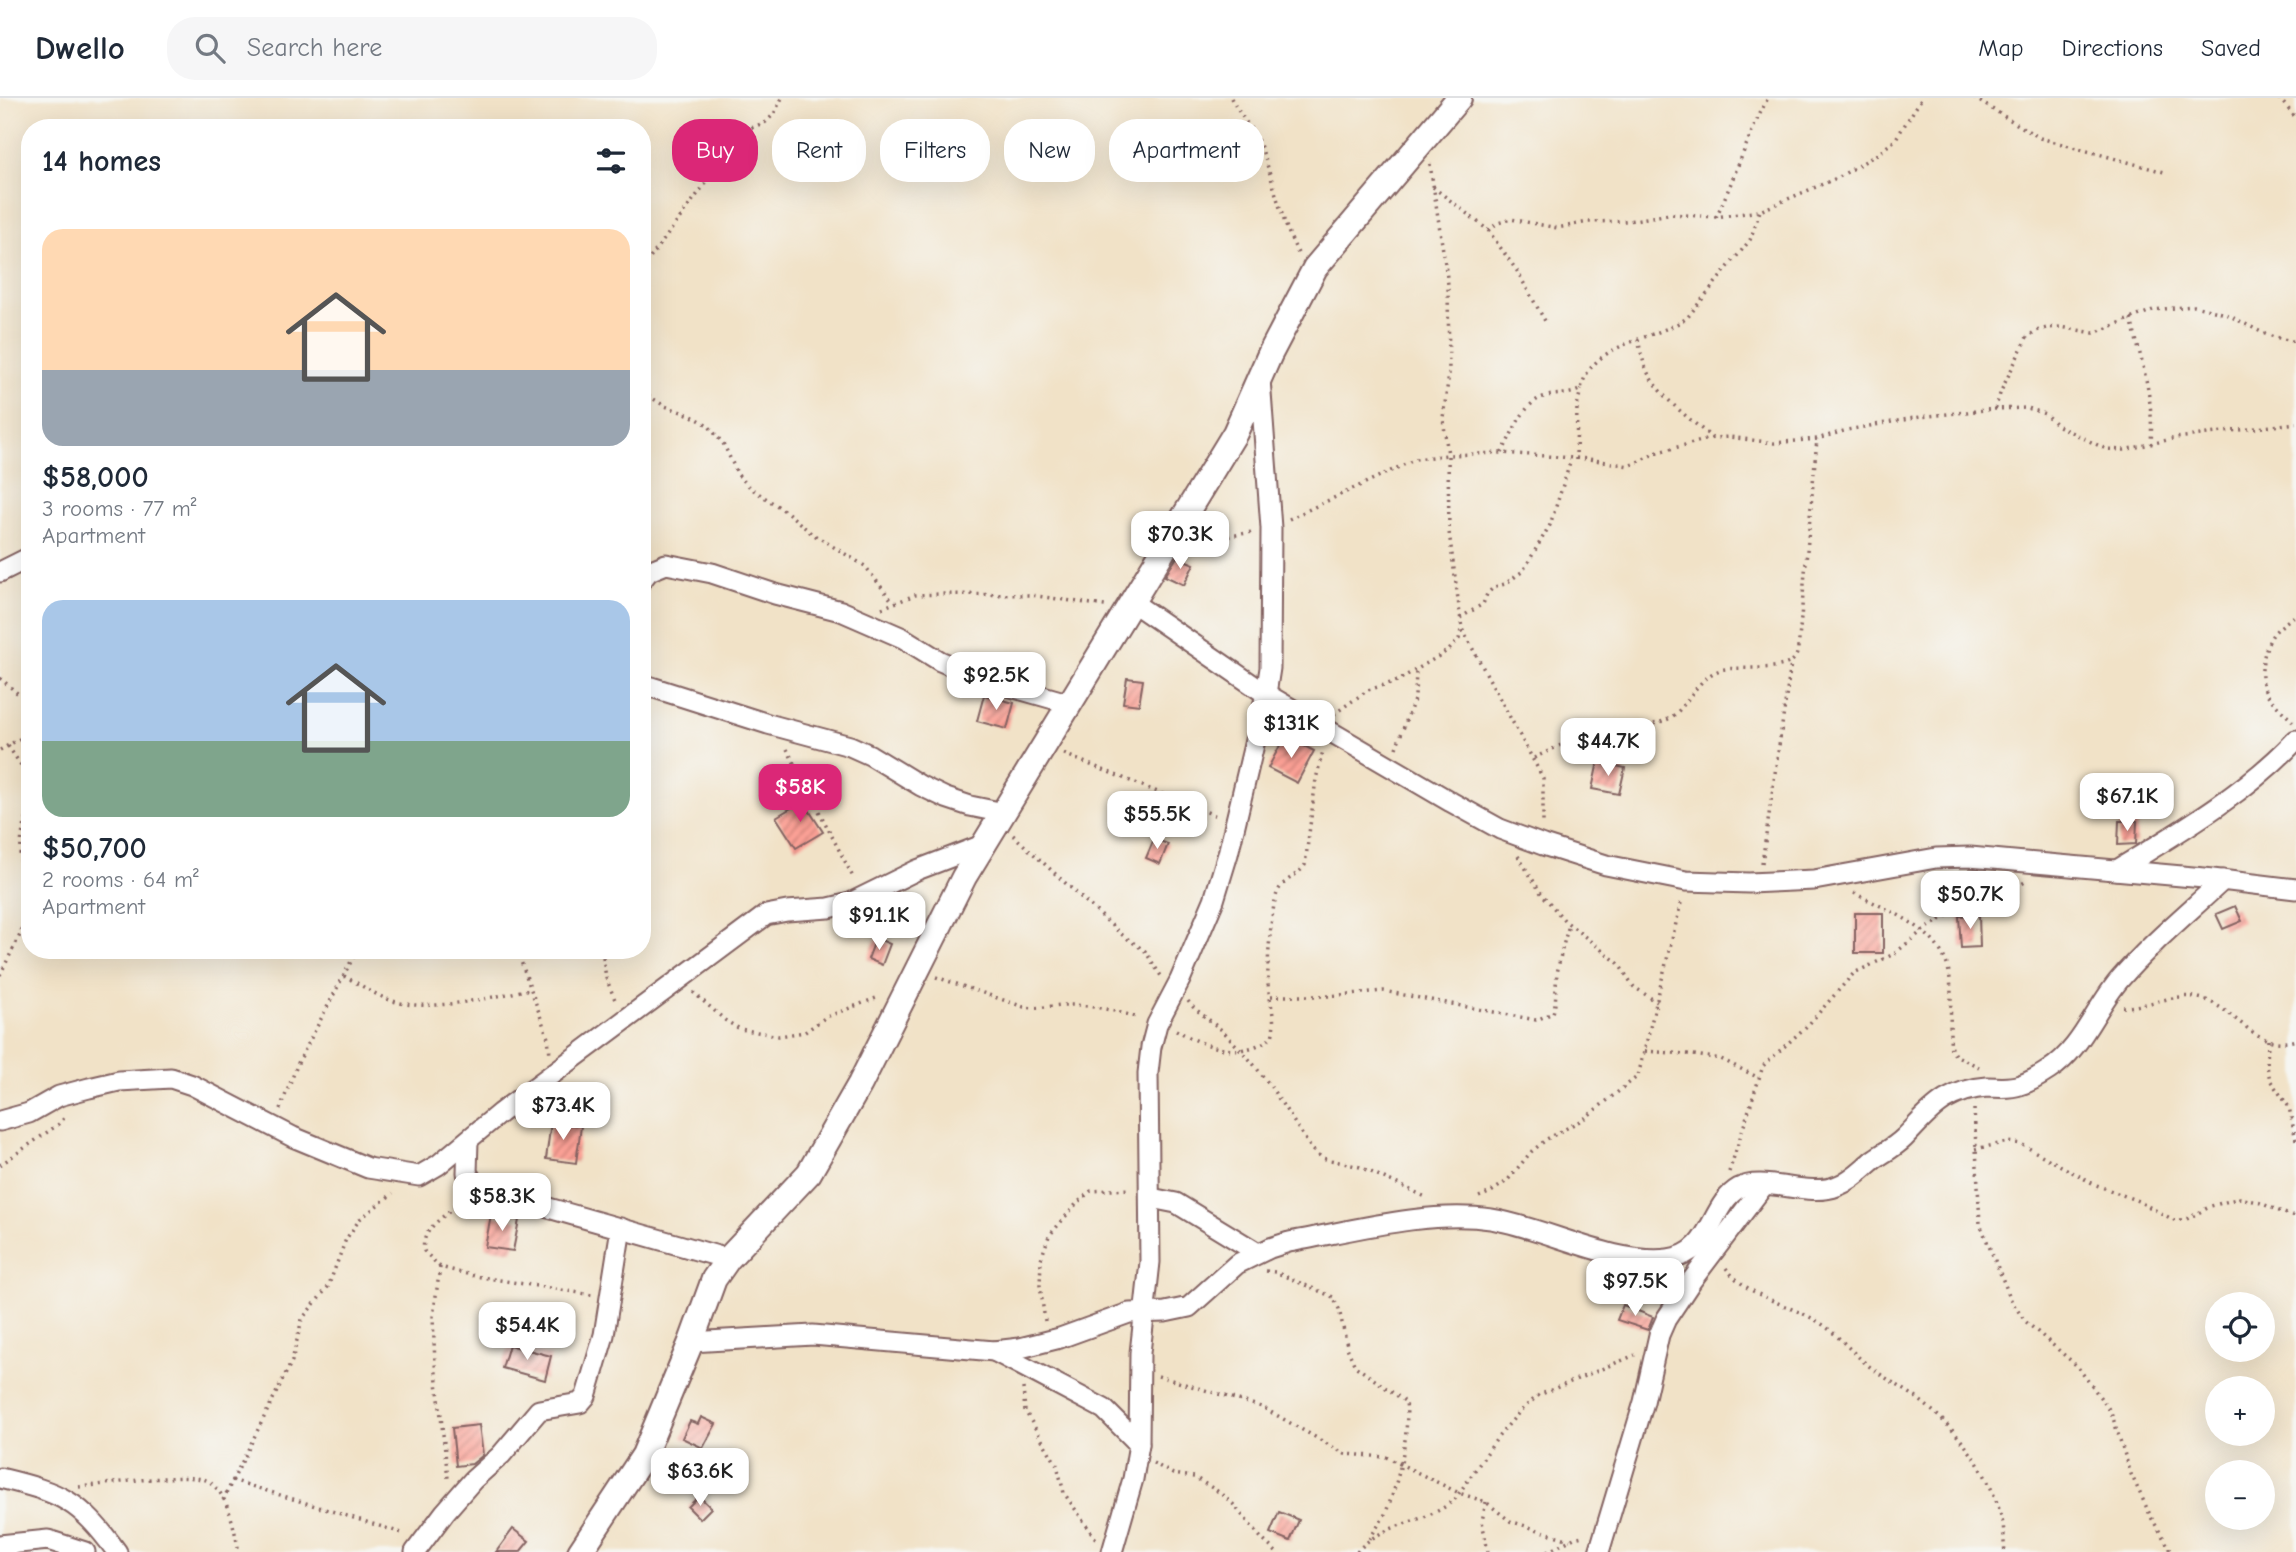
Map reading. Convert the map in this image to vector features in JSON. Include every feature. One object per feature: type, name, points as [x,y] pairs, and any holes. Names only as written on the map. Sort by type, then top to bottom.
[{"type":"street","points":[[580,1552],[644,1455],[714,1279],[728,1259],[809,1173],[860,1084],[964,877],[1235,433],[1270,354],[1311,274],[1459,98]]},
{"type":"street","points":[[1106,1548],[1139,1450],[1139,1370],[1150,1262],[1148,1073],[1151,1047],[1158,1022],[1214,900],[1235,823],[1270,668],[1270,527],[1260,379]]},
{"type":"street","points":[[0,572],[21,561]]},
{"type":"street","points":[[651,570],[666,564],[712,573],[775,594],[841,611],[903,638],[940,661],[983,679],[1070,704]]},
{"type":"street","points":[[1130,606],[1266,694],[1451,802],[1507,831],[1606,865],[1686,881],[1760,883],[1828,877],[1955,857],[2117,870],[2296,889]]},
{"type":"street","points":[[651,687],[768,724],[850,746],[946,798],[1002,817]]},
{"type":"street","points":[[2117,870],[2186,828],[2242,787],[2296,740]]},
{"type":"street","points":[[0,1121],[29,1113],[59,1096],[89,1088],[119,1081],[171,1078],[192,1085],[273,1127],[368,1168],[419,1176],[438,1165],[499,1113],[766,915],[850,903],[917,870],[985,844]]},
{"type":"street","points":[[691,1342],[813,1335],[994,1351],[1073,1334],[1111,1318],[1144,1312],[1181,1310],[1189,1307],[1237,1264],[1261,1262],[1289,1242],[1414,1221],[1471,1218],[1510,1223],[1623,1255],[1666,1259],[1681,1257],[1695,1247],[1710,1228],[1725,1201],[1737,1189],[1746,1185],[1798,1190],[1836,1187],[1903,1139],[1945,1100],[1972,1089],[2018,1086],[2051,1069],[2068,1055],[2101,1003],[2145,952],[2223,880]]},
{"type":"street","points":[[468,1141],[467,1173],[478,1188],[728,1259]]},
{"type":"street","points":[[1602,1544],[1644,1402],[1655,1348],[1666,1319],[1764,1185]]},
{"type":"street","points":[[1150,1194],[1176,1203],[1261,1262]]},
{"type":"street","points":[[419,1546],[452,1505],[501,1455],[539,1410],[580,1403],[586,1396],[612,1298],[621,1228]]},
{"type":"street","points":[[994,1351],[1104,1409],[1139,1450]]},
{"type":"street","points":[[0,1478],[65,1498],[96,1523],[117,1552]]},
{"type":"street","points":[[0,1545],[48,1540],[85,1552]]},
{"type":"path","points":[[651,257],[717,168],[730,139],[766,121],[774,114],[782,98]]},
{"type":"path","points":[[1231,98],[1253,130],[1297,252],[1311,274]]},
{"type":"path","points":[[1716,217],[1735,177],[1745,145],[1768,98]]},
{"type":"path","points":[[1488,230],[1511,219],[1557,228],[1588,222],[1628,221],[1670,214],[1716,217],[1760,211],[1839,177],[1879,153],[1895,139],[1922,98]]},
{"type":"path","points":[[1974,98],[2040,138],[2164,172]]},
{"type":"path","points":[[2279,98],[2296,118]]},
{"type":"path","points":[[1426,134],[1448,284],[1449,374],[1443,412],[1448,454],[1449,532],[1460,618],[1462,629],[1544,778],[1544,845]]},
{"type":"path","points":[[1433,187],[1488,230],[1517,271],[1545,321]]},
{"type":"path","points":[[1460,618],[1483,604],[1494,587],[1505,584],[1522,571],[1550,525],[1574,460],[1577,407],[1584,376],[1607,354],[1675,326],[1687,318],[1750,240],[1760,211]]},
{"type":"path","points":[[1995,409],[2019,351],[2027,337],[2036,331],[2061,327],[2094,333],[2153,310],[2194,306],[2226,314],[2267,335],[2296,342]]},
{"type":"path","points":[[2131,318],[2149,387],[2151,444]]},
{"type":"path","points":[[1638,339],[1652,380],[1672,403],[1713,438]]},
{"type":"path","points":[[1502,453],[1526,410],[1536,400],[1581,389]]},
{"type":"path","points":[[651,397],[708,425],[724,445],[738,475],[752,489],[788,513],[811,533],[865,566],[893,602]]},
{"type":"path","points":[[1167,545],[1230,538],[1270,527],[1416,459],[1448,454],[1502,453],[1589,459],[1629,466],[1658,452],[1713,438],[1729,437],[1774,443],[1817,439],[1884,422],[1995,409],[2028,408],[2045,414],[2058,426],[2106,449],[2124,450],[2176,438],[2296,424]]},
{"type":"path","points":[[1534,758],[1569,741],[1606,729],[1649,725],[1667,720],[1676,714],[1704,680],[1721,670],[1779,666],[1791,662],[1796,656],[1799,640],[1817,439]]},
{"type":"path","points":[[870,623],[882,608],[915,595],[1031,595],[1130,606]]},
{"type":"path","points":[[2296,615],[2275,632],[2269,642],[2262,675],[2266,694],[2296,725]]},
{"type":"path","points":[[678,980],[733,1025],[757,1033],[779,1036],[806,1032],[826,1017],[914,977],[1035,1009],[1073,1005],[1116,1011],[1158,1022],[1211,1048],[1241,1050],[1263,1044],[1272,1037],[1274,1018],[1268,981],[1275,899],[1284,882],[1301,871],[1305,865],[1324,729],[1368,690],[1397,681],[1449,650],[1459,639],[1462,629]]},
{"type":"path","points":[[1760,883],[1791,662]]},
{"type":"path","points":[[1390,766],[1415,697],[1416,669]]},
{"type":"path","points":[[0,678],[21,696]]},
{"type":"path","points":[[768,724],[782,740],[797,767],[862,897]]},
{"type":"path","points":[[0,750],[21,738]]},
{"type":"path","points":[[1044,743],[1070,757],[1235,823]]},
{"type":"path","points":[[8,746],[21,765]]},
{"type":"path","points":[[1002,817],[1121,934],[1145,951],[1163,978],[1241,1050],[1269,1084],[1311,1148],[1322,1158],[1360,1167],[1435,1201]]},
{"type":"path","points":[[1507,831],[1523,866],[1541,893],[1569,925],[1618,963],[1634,987],[1657,1002]]},
{"type":"path","points":[[21,845],[21,865]]},
{"type":"path","points":[[1725,1201],[1730,1163],[1763,1066],[1809,1024],[1854,973],[1894,954],[1921,932],[1964,905],[2010,890],[2026,882],[2049,864]]},
{"type":"path","points":[[1828,877],[1913,923],[1934,941],[1942,953],[1950,975],[1951,1049],[1955,1055],[1980,1069],[1997,1087]]},
{"type":"path","points":[[1472,1200],[1507,1181],[1531,1152],[1547,1139],[1585,1118],[1638,1076],[1686,881]]},
{"type":"path","points":[[1270,996],[1328,996],[1383,991],[1536,1020],[1553,1013],[1557,999],[1561,950],[1569,925]]},
{"type":"path","points":[[0,975],[21,932]]},
{"type":"path","points":[[273,1127],[298,1063],[352,959]]},
{"type":"path","points":[[520,959],[548,1038],[554,1073]]},
{"type":"path","points":[[603,959],[606,978],[626,1020]]},
{"type":"path","points":[[344,976],[392,1001],[413,1006],[485,999],[530,989]]},
{"type":"path","points":[[2101,1003],[2126,1007],[2196,997],[2213,1002],[2252,1033],[2268,1040],[2280,1043],[2296,1040]]},
{"type":"path","points":[[2268,1040],[2267,1066],[2270,1080],[2289,1107],[2296,1140]]},
{"type":"path","points":[[1645,1051],[1721,1059],[1759,1078]]},
{"type":"path","points":[[0,1165],[59,1124],[89,1088]]},
{"type":"path","points":[[1972,1089],[1980,1224],[2011,1301],[2025,1321],[2077,1366],[2111,1412],[2131,1474],[2152,1519],[2172,1552]]},
{"type":"path","points":[[1975,1149],[2008,1142],[2021,1143],[2094,1184],[2138,1201],[2174,1220],[2185,1220],[2211,1206],[2240,1198],[2258,1202],[2296,1218]]},
{"type":"path","points":[[223,1500],[292,1361],[302,1318],[328,1287],[346,1239],[360,1219],[419,1176]]},
{"type":"path","points":[[478,1188],[440,1219],[424,1238],[424,1251],[440,1266],[475,1276],[612,1298]]},
{"type":"path","points":[[1048,1341],[1040,1286],[1041,1259],[1049,1236],[1091,1191],[1150,1194]]},
{"type":"path","points":[[1711,1256],[1722,1263],[1733,1278],[1747,1289],[1829,1328],[1866,1363],[1915,1397],[1944,1422],[1973,1456],[1991,1488],[2003,1523],[2004,1552]]},
{"type":"path","points":[[1261,1262],[1333,1297],[1355,1366],[1406,1402],[1408,1419],[1400,1464],[1385,1514],[1368,1542]]},
{"type":"path","points":[[440,1266],[433,1317],[435,1364],[452,1505]]},
{"type":"path","points":[[1357,1552],[1390,1528],[1445,1509],[1521,1410],[1539,1395],[1655,1348]]},
{"type":"path","points":[[1020,1365],[1026,1411],[1058,1465],[1064,1493],[1106,1548]]},
{"type":"path","points":[[1139,1370],[1262,1406],[1345,1454],[1379,1455],[1459,1493],[1486,1502],[1510,1521],[1570,1540]]},
{"type":"path","points":[[1139,1450],[1173,1474],[1194,1477],[1219,1492],[1276,1552]]},
{"type":"path","points":[[42,1491],[197,1477],[206,1479],[213,1484],[229,1510],[239,1552]]},
{"type":"path","points":[[232,1480],[419,1546]]},
{"type":"path","points":[[1486,1502],[1482,1521],[1488,1552]]},
{"type":"path","points":[[1547,1552],[1570,1540],[1585,1536],[1602,1544]]},
{"type":"building","points":[[1177,557],[1194,564],[1184,585],[1165,576]]},
{"type":"building","points":[[1127,678],[1143,680],[1139,705],[1123,703]]},
{"type":"building","points":[[984,695],[1014,703],[1007,729],[977,721]]},
{"type":"building","points":[[1285,736],[1314,751],[1297,783],[1268,768]]},
{"type":"building","points":[[1598,762],[1625,768],[1619,794],[1592,789]]},
{"type":"building","points":[[803,801],[823,832],[796,848],[776,817]]},
{"type":"building","points":[[2119,821],[2137,821],[2136,844],[2118,845]]},
{"type":"building","points":[[1154,839],[1168,844],[1160,864],[1146,858]]},
{"type":"building","points":[[2235,906],[2242,921],[2223,929],[2216,914]]},
{"type":"building","points":[[1855,913],[1883,913],[1883,953],[1855,953]]},
{"type":"building","points":[[1979,915],[1980,947],[1961,948],[1959,916]]},
{"type":"building","points":[[876,938],[890,944],[882,965],[868,959]]},
{"type":"building","points":[[551,1122],[581,1126],[576,1163],[546,1159]]},
{"type":"building","points":[[491,1215],[519,1220],[513,1251],[485,1247]]},
{"type":"building","points":[[1623,1305],[1653,1317],[1648,1330],[1617,1320]]},
{"type":"building","points":[[509,1345],[551,1356],[545,1380],[502,1368]]},
{"type":"building","points":[[701,1417],[716,1424],[703,1448],[682,1438],[690,1421],[698,1424]]},
{"type":"building","points":[[479,1425],[483,1455],[472,1464],[456,1466],[452,1428]]},
{"type":"building","points":[[699,1496],[711,1508],[700,1519],[688,1507]]},
{"type":"building","points":[[1279,1512],[1299,1520],[1290,1541],[1270,1533]]},
{"type":"building","points":[[513,1529],[529,1541],[520,1552],[496,1552]]}]
